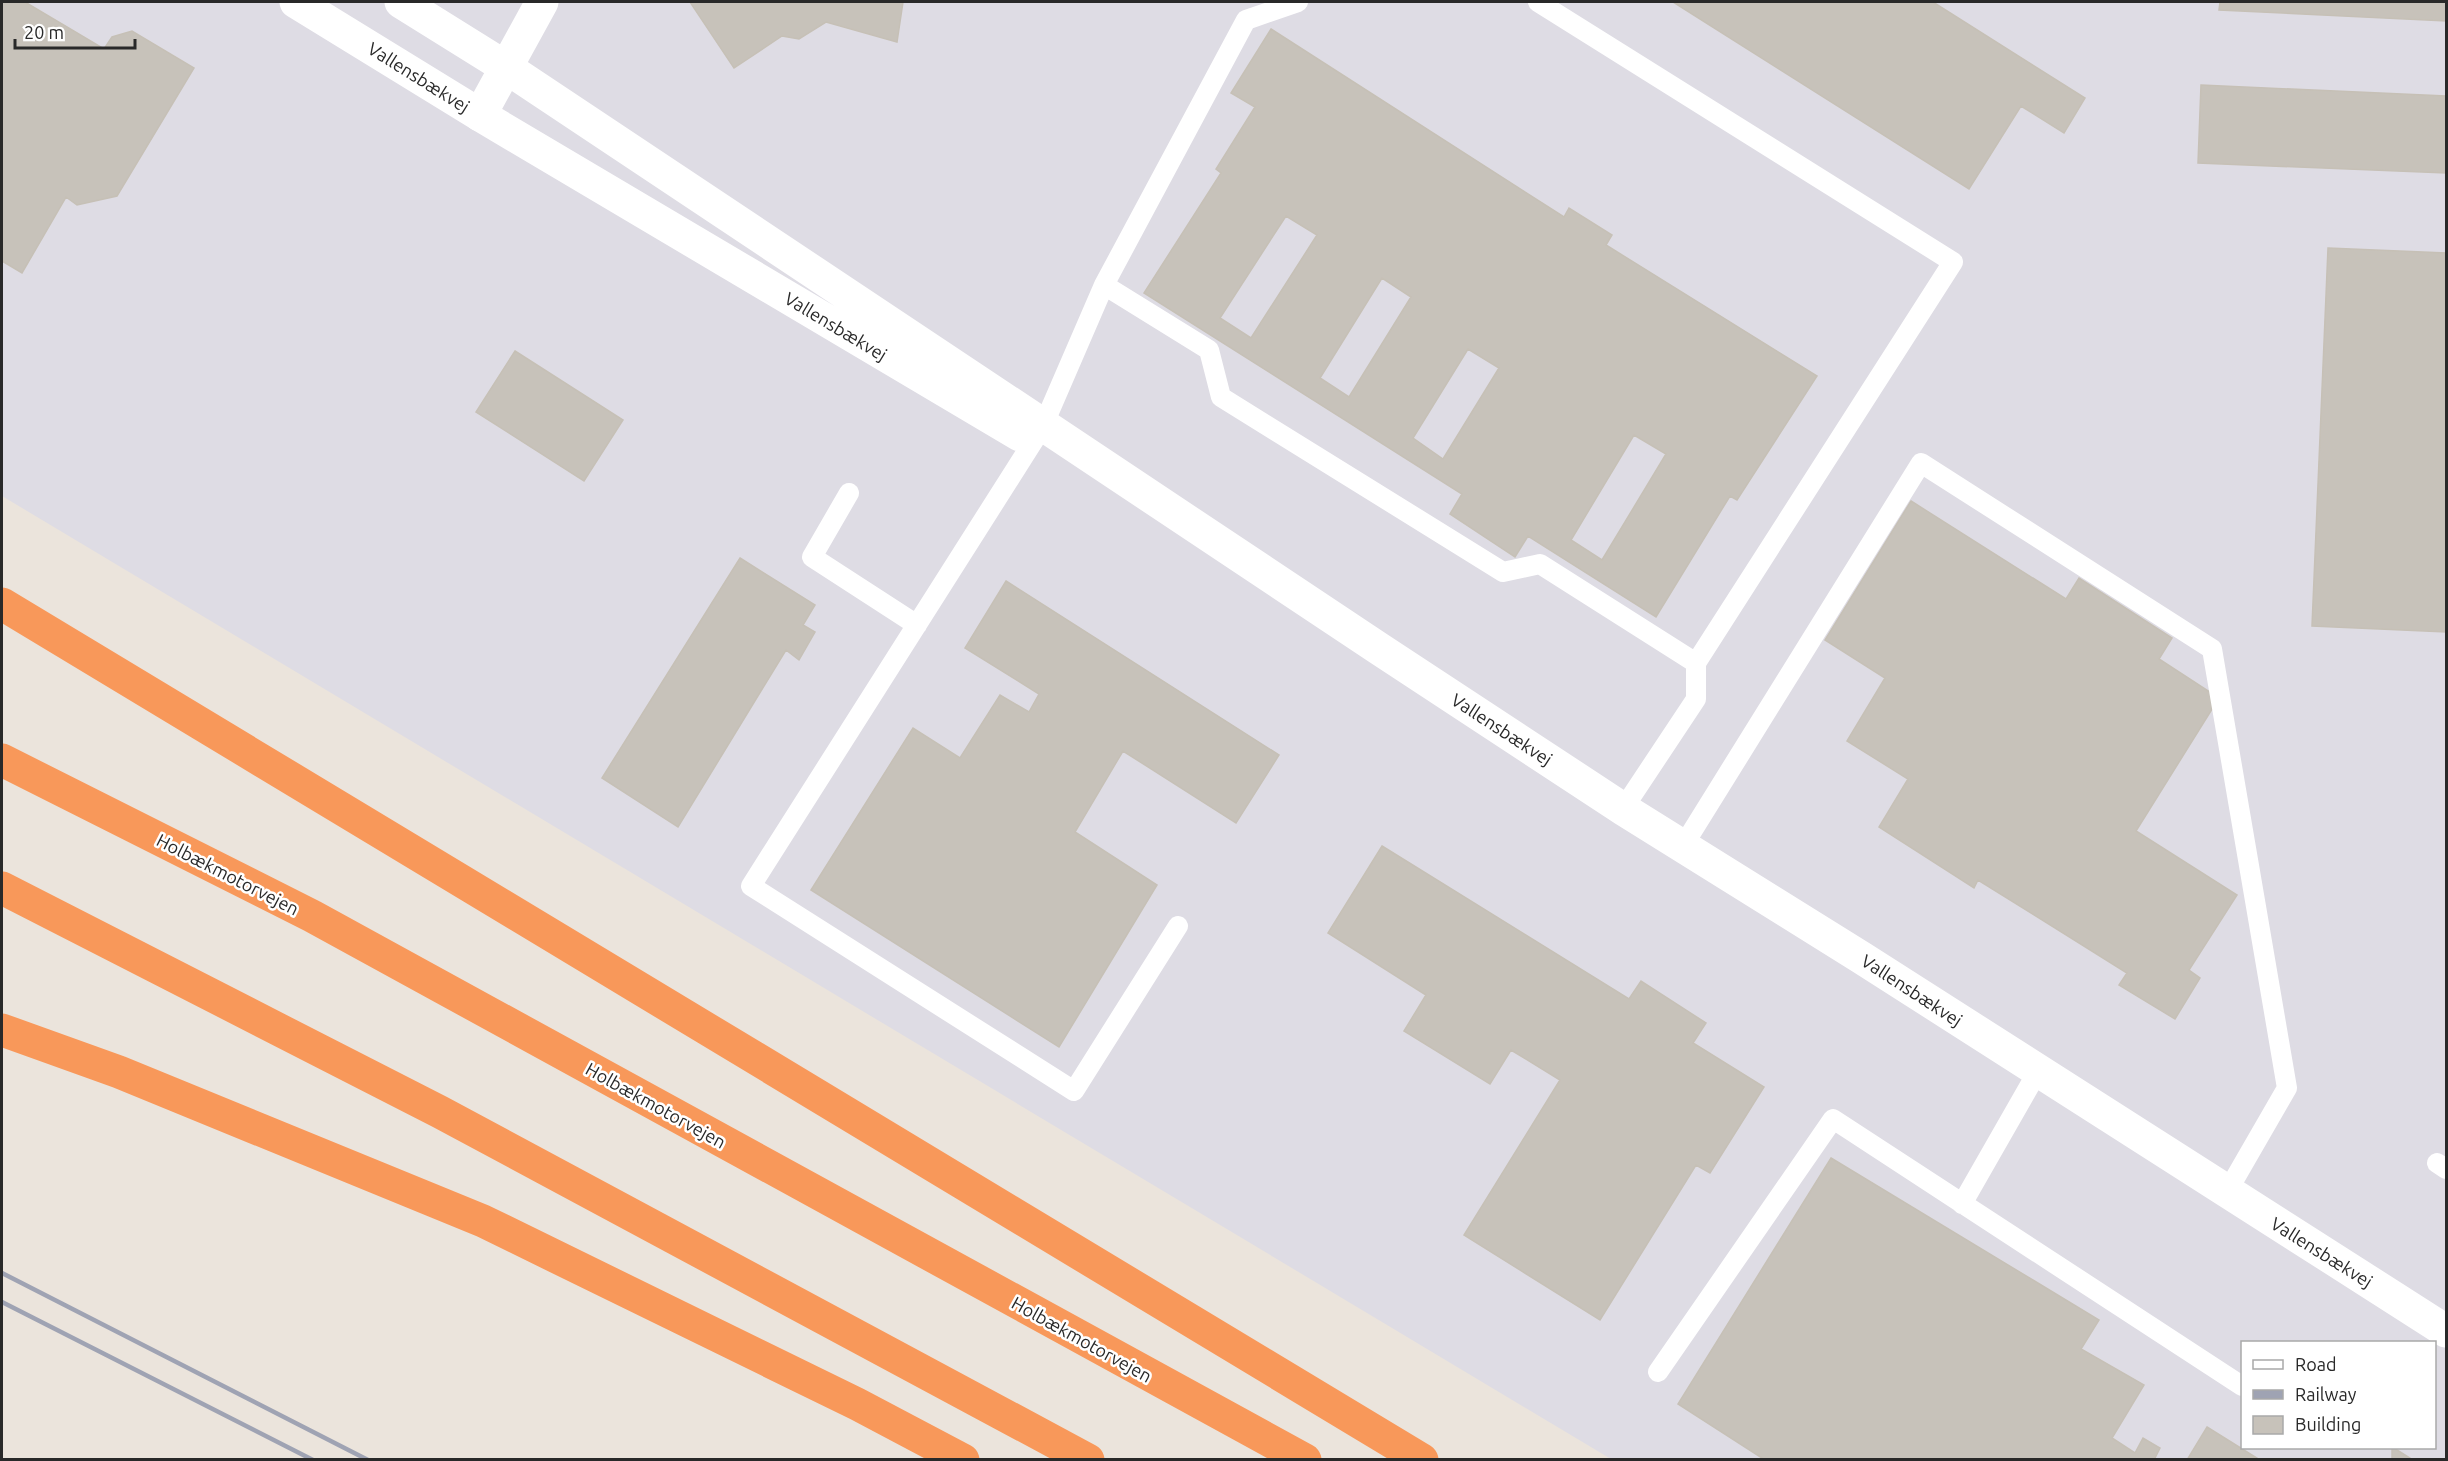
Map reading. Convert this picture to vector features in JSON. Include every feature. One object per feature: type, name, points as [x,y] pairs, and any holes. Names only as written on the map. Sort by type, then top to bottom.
[{"type":"highway","points":[[2,604],[1422,1460]]},
{"type":"highway","name":"Holbækmotorvejen","points":[[2,760],[312,916],[1305,1460]]},
{"type":"highway","points":[[2,888],[440,1112],[1088,1460]]},
{"type":"highway","points":[[2,1030],[119,1072],[483,1221],[857,1404],[963,1460]]},
{"type":"street","name":"Vallensbækvej","points":[[296,2],[480,115],[1038,434]]},
{"type":"street","name":"Vallensbækvej","points":[[401,2],[507,68],[1038,434],[1378,648],[1623,809],[2446,1331]]},
{"type":"street","points":[[480,115],[542,2]]},
{"type":"lane","points":[[1178,926],[1074,1091],[751,886],[1038,434],[1104,285],[1246,20],[1298,2]]},
{"type":"lane","points":[[1538,2],[1953,262],[1696,663],[1696,699],[1623,809]]},
{"type":"lane","points":[[1104,285],[1209,351],[1221,397],[1503,572],[1540,564],[1696,663]]},
{"type":"lane","points":[[1683,846],[1921,463],[2212,649],[2288,1088],[2227,1192]]},
{"type":"lane","points":[[849,493],[812,557],[917,625]]},
{"type":"lane","points":[[1962,1204],[2038,1071]]},
{"type":"lane","points":[[1658,1372],[1833,1119],[2241,1385]]},
{"type":"shaded area","points":[[2,2],[2446,2],[2446,1459],[1611,1459],[2,496]]},
{"type":"building","points":[[2,2],[25,2],[104,49],[112,37],[132,31],[194,68],[117,196],[77,205],[66,197],[22,273],[2,261]]},
{"type":"building","points":[[690,2],[903,2],[897,42],[826,22],[799,39],[782,36],[734,68]]},
{"type":"building","points":[[1673,2],[1933,2],[2085,98],[2064,133],[2021,106],[1969,189]]},
{"type":"building","points":[[2220,2],[2446,2],[2446,21],[2219,10]]},
{"type":"building","points":[[1271,29],[1564,217],[1569,208],[1612,235],[1606,245],[1817,376],[1737,500],[1730,496],[1656,617],[1528,536],[1515,557],[1450,514],[1462,494],[1144,293],[1221,173],[1216,169],[1255,107],[1231,93]],"holes":[[[1286,216],[1317,235],[1251,338],[1220,318]],[[1382,278],[1411,297],[1349,397],[1320,378]],[[1468,349],[1499,368],[1443,459],[1413,438]],[[1634,435],[1666,454],[1602,560],[1571,540]]]},
{"type":"building","points":[[2201,85],[2446,96],[2446,173],[2198,163]]},
{"type":"building","points":[[2328,248],[2446,253],[2446,632],[2312,626]]},
{"type":"building","points":[[515,351],[623,420],[584,481],[476,412]]},
{"type":"building","points":[[1911,501],[2066,599],[2079,578],[2172,638],[2159,659],[2219,698],[2136,831],[2237,895],[2189,970],[2200,978],[2175,1019],[2119,985],[2127,973],[1978,880],[1974,888],[1879,827],[1908,779],[1847,741],[1885,678],[1825,640]]},
{"type":"building","points":[[740,558],[815,605],[803,625],[815,632],[799,660],[786,650],[678,827],[602,778]]},
{"type":"building","points":[[1006,581],[1279,755],[1236,823],[1123,751],[1075,832],[1157,885],[1059,1047],[811,890],[913,728],[960,758],[1000,695],[1029,712],[1039,694],[965,648]]},
{"type":"building","points":[[1382,846],[1629,999],[1641,981],[1706,1023],[1693,1043],[1764,1087],[1710,1173],[1696,1165],[1600,1320],[1464,1235],[1560,1080],[1511,1050],[1490,1084],[1404,1031],[1426,995],[1328,933]]},
{"type":"building","points":[[1831,1158],[2099,1320],[2081,1349],[2144,1385],[2112,1438],[2135,1453],[2143,1438],[2160,1448],[2154,1460],[1765,1460],[1678,1404]]},
{"type":"building","points":[[2207,1427],[2260,1460],[2187,1460]]},
{"type":"building","points":[[2392,1449],[2396,1449],[2413,1460],[2392,1460]]},
{"type":"railway","points":[[2,1273],[368,1460]]},
{"type":"railway","points":[[2,1302],[313,1460]]}]
